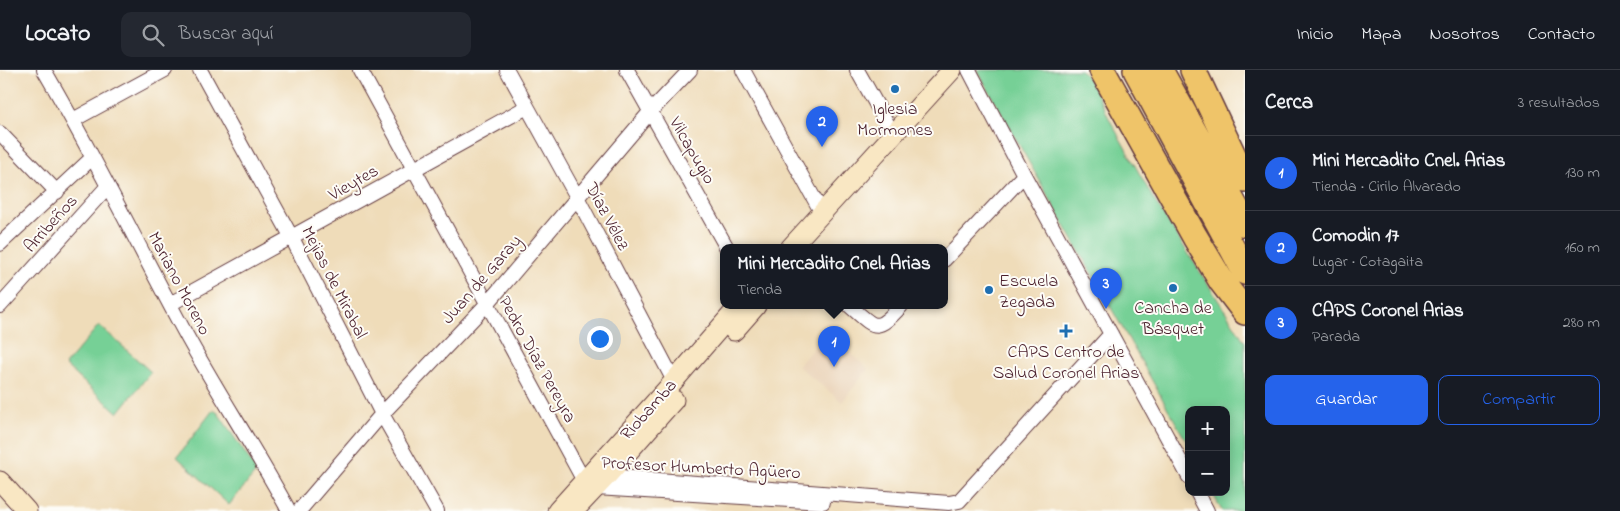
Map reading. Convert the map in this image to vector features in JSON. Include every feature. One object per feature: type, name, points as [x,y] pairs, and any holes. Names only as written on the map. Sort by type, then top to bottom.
[{"type":"highway","points":[[1102,70],[1195,238],[1222,282],[1245,312]]},
{"type":"highway","points":[[1194,70],[1245,180]]},
{"type":"highway","points":[[1150,74],[1245,224]]},
{"type":"highway","points":[[1150,74],[1245,272]]},
{"type":"main road","points":[[794,244],[952,70]]},
{"type":"main road","points":[[810,244],[968,70]]},
{"type":"main road","name":"Riobamba","points":[[574,511],[674,381],[736,309]]},
{"type":"main road","name":"Riobamba","points":[[557,511],[596,482],[753,309]]},
{"type":"main road","points":[[0,481],[27,511]]},
{"type":"main road","points":[[0,500],[10,511]]},
{"type":"street","name":"Mariano Moreno","points":[[44,70],[73,120],[184,331],[289,511]]},
{"type":"street","points":[[73,120],[165,70]]},
{"type":"street","name":"Mejias de Mirabal","points":[[200,70],[292,238],[382,414],[437,511]]},
{"type":"street","name":"Pedro Díaz Pereyra","points":[[360,70],[487,304],[596,482]]},
{"type":"street","name":"Díaz Vélez","points":[[507,70],[674,381]]},
{"type":"street","name":"Vilcapugio","points":[[627,70],[725,244]]},
{"type":"street","name":"Juan de Garay","points":[[299,511],[382,414],[487,304],[576,197],[650,112],[690,70]]},
{"type":"street","points":[[743,70],[822,213]]},
{"type":"street","points":[[857,70],[894,134]]},
{"type":"street","points":[[968,70],[1185,470]]},
{"type":"street","name":"Vieytes","points":[[170,304],[292,238],[414,168],[528,107]]},
{"type":"street","points":[[0,133],[57,192]]},
{"type":"street","points":[[0,244],[92,158]]},
{"type":"street","points":[[948,256],[1024,175]]},
{"type":"street","name":"Arribeños","points":[[0,306],[107,187]]},
{"type":"street","points":[[854,309],[869,322],[878,325],[885,323],[898,309]]},
{"type":"street","points":[[956,511],[962,510],[1113,337]]},
{"type":"street","name":"Profesor Humberto Agüero","points":[[596,482],[949,503],[959,501],[1113,337]]},
{"type":"street","name":"Profesor Humberto Agüero","points":[[596,482],[949,511]]},
{"type":"street","points":[[1199,496],[1207,511]]},
{"type":"shaded area","points":[[827,332],[868,369],[842,402],[798,366]]},
{"type":"green space","points":[[977,70],[1081,70],[1091,82],[1154,200],[1245,342],[1245,511],[1222,511],[1214,496],[1230,496],[1230,406],[1185,406],[1185,439]]},
{"type":"green space","points":[[99,325],[151,372],[118,413],[65,365]]},
{"type":"green space","points":[[213,410],[218,413],[257,471],[229,505],[177,457]]},
{"type":"place","name":"Iglesia Mormones","points":[[895,89]]},
{"type":"place","name":"Comodin 17","points":[[822,147]]},
{"type":"place","name":"Cancha de Básquet","points":[[1173,288]]},
{"type":"place","name":"Escuela Zegada","points":[[989,290]]},
{"type":"place","name":"CAPS Coronel Arias","points":[[1106,309]]},
{"type":"place","name":"CAPS Centro de Salud Coronel Arias","points":[[1066,331]]},
{"type":"place","name":"Mini Mercadito Cnel. Arias","points":[[834,367]]}]
